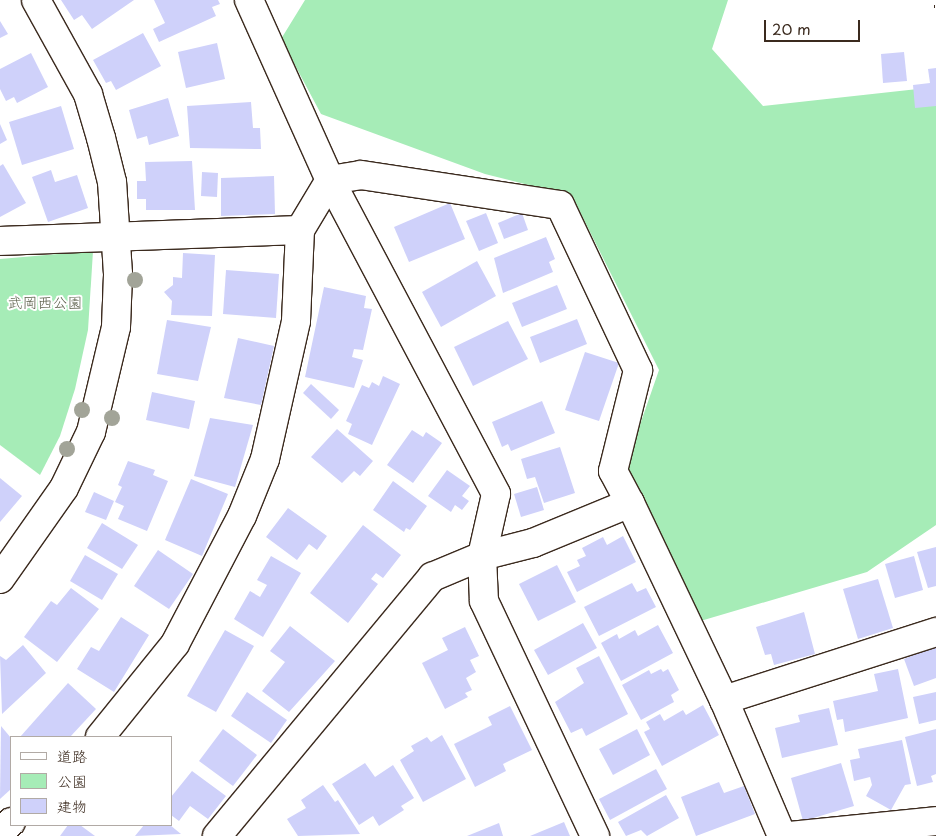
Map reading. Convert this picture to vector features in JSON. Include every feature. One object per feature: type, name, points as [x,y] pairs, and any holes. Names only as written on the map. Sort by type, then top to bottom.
[{"type":"street","points":[[0,579],[64,488],[91,432],[116,327],[116,235],[112,182],[88,94],[36,0]]},
{"type":"street","points":[[249,0],[330,180],[496,494],[482,556],[484,601],[595,836]]},
{"type":"street","points":[[101,736],[175,644],[214,577],[265,459],[296,321],[300,230],[330,180],[361,175],[560,206],[638,370],[613,471],[724,700],[782,836]]},
{"type":"street","points":[[0,241],[116,235],[300,230]]},
{"type":"street","points":[[217,836],[432,577],[482,556],[532,543],[630,503]]},
{"type":"street","points":[[724,700],[936,632]]},
{"type":"street","points":[[789,836],[936,821]]},
{"type":"street","points":[[0,831],[10,823]]},
{"type":"green space","points":[[305,0],[728,0],[712,49],[763,106],[936,87],[936,525],[867,572],[697,622],[626,465],[659,370],[572,196],[485,174],[321,114],[281,39]]},
{"type":"green space","name":"武岡西公園","points":[[93,251],[88,330],[75,389],[60,436],[40,475],[0,445],[0,259]]},
{"type":"building","points":[[61,0],[134,0],[92,29],[82,15],[74,20]]},
{"type":"building","points":[[154,0],[218,0],[220,4],[212,7],[216,16],[159,42],[153,29],[165,23]]},
{"type":"building","points":[[0,21],[8,34],[0,38]]},
{"type":"building","points":[[143,33],[161,66],[116,90],[111,81],[106,83],[93,60]]},
{"type":"building","points":[[217,43],[225,79],[186,88],[178,52]]},
{"type":"building","points":[[904,52],[907,81],[883,83],[881,54]]},
{"type":"building","points":[[31,53],[48,87],[17,103],[14,97],[6,101],[0,89],[0,69]]},
{"type":"building","points":[[936,68],[936,106],[915,108],[913,85],[930,83],[928,69]]},
{"type":"building","points":[[168,98],[179,136],[149,145],[147,136],[137,139],[129,110]]},
{"type":"building","points":[[251,102],[253,128],[260,128],[261,149],[190,148],[187,106]]},
{"type":"building","points":[[61,106],[74,149],[22,165],[9,122]]},
{"type":"building","points":[[0,124],[7,140],[0,144]]},
{"type":"building","points":[[192,161],[195,210],[146,210],[146,199],[137,199],[137,181],[146,181],[145,162]]},
{"type":"building","points":[[3,164],[26,203],[0,217],[0,166]]},
{"type":"building","points":[[51,170],[55,182],[77,175],[88,208],[48,222],[32,177]]},
{"type":"building","points":[[202,172],[218,173],[217,197],[201,196]]},
{"type":"building","points":[[274,176],[275,214],[221,216],[221,178]]},
{"type":"building","points":[[450,203],[465,239],[409,262],[394,227]]},
{"type":"building","points":[[486,213],[498,243],[479,251],[466,221]]},
{"type":"building","points":[[522,213],[528,230],[504,239],[498,223]]},
{"type":"building","points":[[546,237],[555,259],[549,262],[553,272],[503,293],[494,258]]},
{"type":"building","points":[[183,253],[215,255],[212,316],[171,315],[172,301],[164,292],[173,285],[173,277],[182,278]]},
{"type":"building","points":[[477,261],[496,296],[441,327],[422,292]]},
{"type":"building","points":[[226,270],[279,274],[276,318],[223,314]]},
{"type":"building","points":[[557,285],[567,309],[522,327],[512,303]]},
{"type":"building","points":[[324,287],[366,296],[364,308],[372,309],[363,350],[354,349],[352,357],[363,360],[354,388],[305,377]]},
{"type":"building","points":[[577,319],[587,344],[540,363],[530,337]]},
{"type":"building","points":[[167,320],[211,327],[198,381],[157,374]]},
{"type":"building","points":[[508,321],[528,359],[473,386],[454,347]]},
{"type":"building","points":[[238,338],[274,346],[261,405],[224,398]]},
{"type":"building","points":[[585,352],[619,363],[599,421],[565,410]]},
{"type":"building","points":[[383,376],[400,384],[372,445],[348,434],[352,424],[346,421],[362,385],[369,388],[372,382],[379,386]]},
{"type":"building","points":[[311,384],[339,410],[331,419],[303,393]]},
{"type":"building","points":[[152,392],[195,401],[189,429],[146,420]]},
{"type":"building","points":[[542,401],[555,433],[511,451],[508,444],[502,447],[492,422]]},
{"type":"building","points":[[210,418],[253,425],[235,487],[194,476]]},
{"type":"building","points":[[337,429],[373,461],[360,476],[354,471],[342,483],[311,457]]},
{"type":"building","points":[[412,430],[423,437],[426,432],[442,443],[413,483],[387,465]]},
{"type":"building","points":[[560,447],[575,493],[544,503],[535,477],[527,479],[521,459]]},
{"type":"building","points":[[128,461],[155,470],[153,475],[168,481],[147,531],[118,519],[124,506],[115,502],[122,487],[118,485]]},
{"type":"building","points":[[447,470],[470,486],[462,496],[469,501],[462,510],[455,505],[451,512],[428,496]]},
{"type":"building","points":[[0,478],[22,496],[0,522]]},
{"type":"building","points":[[191,479],[228,494],[202,556],[165,540]]},
{"type":"building","points":[[393,481],[427,506],[410,530],[406,528],[404,532],[373,510]]},
{"type":"building","points":[[537,487],[544,510],[521,517],[514,494]]},
{"type":"building","points":[[94,492],[114,501],[106,520],[85,512]]},
{"type":"building","points":[[288,508],[327,536],[317,550],[309,544],[297,560],[266,537]]},
{"type":"building","points":[[102,523],[138,545],[122,569],[87,548]]},
{"type":"building","points":[[363,525],[401,555],[383,578],[376,573],[371,579],[378,584],[348,623],[310,593]]},
{"type":"building","points":[[623,536],[636,562],[577,592],[567,572],[580,566],[577,560],[586,556],[582,548],[603,537],[607,545]]},
{"type":"building","points":[[936,547],[936,586],[928,588],[917,552]]},
{"type":"building","points":[[158,550],[193,574],[169,609],[134,586]]},
{"type":"building","points":[[85,555],[118,574],[102,600],[70,581]]},
{"type":"building","points":[[271,556],[301,573],[263,637],[234,619],[250,591],[260,597],[267,585],[257,580]]},
{"type":"building","points":[[914,556],[923,590],[895,598],[885,564]]},
{"type":"building","points":[[557,565],[576,602],[538,621],[519,584]]},
{"type":"building","points":[[878,579],[893,628],[858,639],[843,589]]},
{"type":"building","points":[[632,583],[637,592],[646,588],[656,607],[599,636],[584,607]]},
{"type":"building","points":[[71,588],[99,609],[57,662],[24,637],[51,601],[57,605]]},
{"type":"building","points":[[804,612],[815,654],[774,665],[771,654],[765,655],[756,627]]},
{"type":"building","points":[[121,617],[149,635],[114,692],[77,669],[91,647],[99,651]]},
{"type":"building","points":[[583,623],[597,648],[548,675],[534,650]]},
{"type":"building","points":[[658,625],[673,653],[621,681],[601,643],[617,634],[619,639],[635,630],[638,636]]},
{"type":"building","points":[[290,626],[335,661],[289,712],[262,691],[285,662],[270,651]]},
{"type":"building","points":[[465,627],[479,656],[470,660],[476,672],[466,678],[472,690],[465,693],[468,697],[445,709],[422,663],[448,650],[442,638]]},
{"type":"building","points":[[225,630],[254,646],[216,712],[187,696]]},
{"type":"building","points":[[23,645],[46,673],[2,714],[0,656],[6,660]]},
{"type":"building","points":[[936,646],[936,678],[914,686],[904,659]]},
{"type":"building","points":[[599,656],[628,714],[586,736],[582,728],[571,733],[555,702],[584,683],[576,668]]},
{"type":"building","points":[[661,669],[663,672],[668,669],[679,690],[671,695],[674,702],[641,720],[622,685],[649,670],[651,674]]},
{"type":"building","points":[[898,669],[908,718],[845,732],[843,719],[837,720],[833,701],[878,691],[874,674]]},
{"type":"building","points":[[68,683],[96,709],[71,736],[21,736]]},
{"type":"building","points":[[247,692],[287,720],[271,743],[231,716]]},
{"type":"building","points":[[936,692],[936,720],[919,724],[913,697]]},
{"type":"building","points":[[703,705],[719,735],[662,766],[644,732],[650,729],[646,722],[660,714],[664,721],[683,710],[686,715]]},
{"type":"building","points":[[510,706],[532,750],[503,764],[506,771],[475,787],[454,744],[492,725],[488,717]]},
{"type":"building","points":[[829,708],[838,745],[782,758],[775,728],[800,722],[798,715]]},
{"type":"building","points":[[1,726],[10,737],[10,790],[0,799]]},
{"type":"building","points":[[223,729],[257,755],[233,786],[199,761]]},
{"type":"building","points":[[637,729],[650,755],[613,775],[599,749]]},
{"type":"building","points":[[936,729],[936,774],[931,776],[933,782],[917,786],[905,737]]},
{"type":"building","points":[[442,735],[466,779],[423,802],[400,760],[414,751],[411,746],[427,737],[431,742]]},
{"type":"building","points":[[902,740],[911,784],[905,785],[891,810],[866,796],[872,785],[870,777],[854,781],[850,760],[860,758],[858,749]]},
{"type":"building","points":[[365,763],[375,777],[393,765],[414,798],[401,806],[404,810],[379,826],[373,816],[359,825],[332,784]]},
{"type":"building","points":[[841,763],[854,806],[803,821],[791,778]]},
{"type":"building","points":[[656,769],[667,789],[610,820],[599,799]]},
{"type":"building","points":[[192,771],[226,796],[208,819],[190,806],[179,821],[172,816],[172,796]]},
{"type":"building","points":[[719,782],[724,793],[744,786],[755,814],[696,836],[681,797]]},
{"type":"building","points":[[323,785],[335,802],[338,800],[360,834],[298,836],[287,819],[306,808],[301,800]]},
{"type":"building","points":[[666,795],[679,818],[647,836],[641,830],[626,836],[618,822]]},
{"type":"building","points":[[564,822],[570,836],[530,836]]},
{"type":"building","points":[[499,823],[503,836],[467,836]]},
{"type":"building","points":[[67,826],[81,826],[95,836],[60,836]]},
{"type":"building","points":[[143,826],[171,826],[181,834],[135,836]]}]
